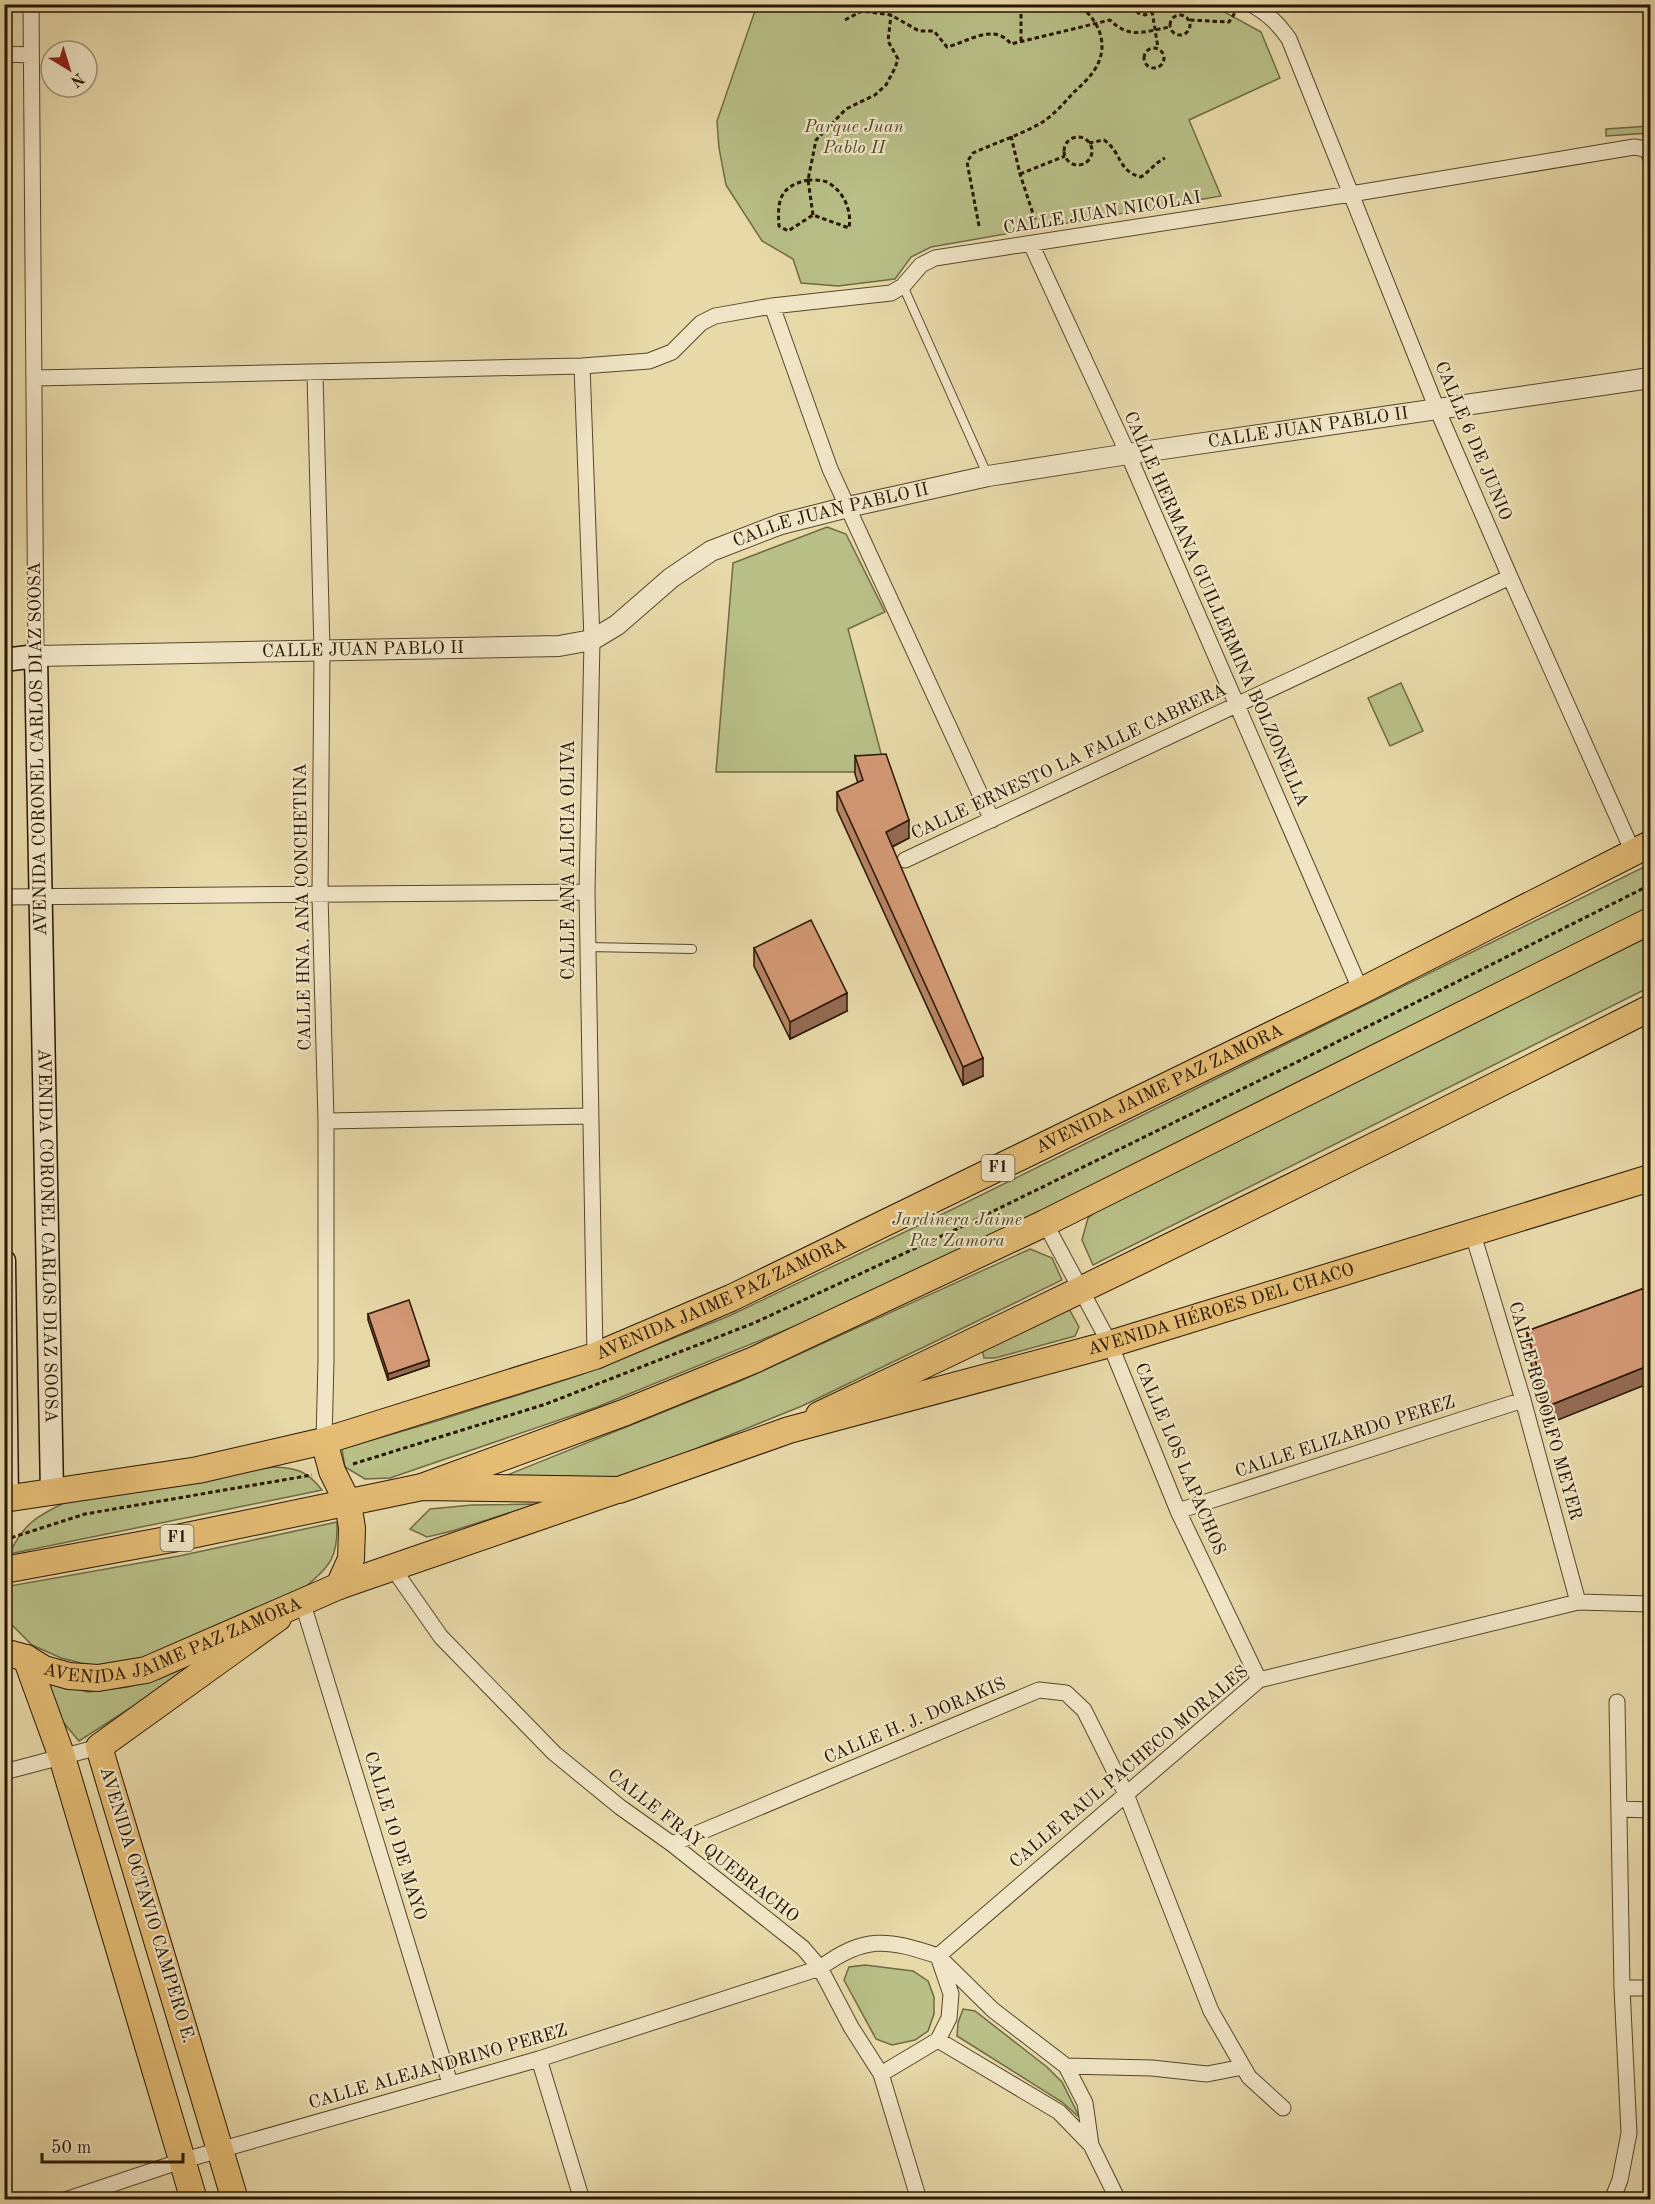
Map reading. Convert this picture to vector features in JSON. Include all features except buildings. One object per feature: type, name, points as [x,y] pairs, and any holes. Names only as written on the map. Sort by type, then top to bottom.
[{"type":"main road","points":[[4,660],[36,656]]},
{"type":"main road","name":"AVENIDA CORONEL CARLOS DIAZ SOOSA","points":[[36,656],[52,1493]]},
{"type":"main road","name":"AVENIDA JAIME PAZ ZAMORA","points":[[5,1501],[198,1470],[324,1441],[595,1356],[731,1298],[1361,991],[1642,848]]},
{"type":"main road","points":[[422,1487],[626,1412],[754,1360],[1045,1223],[1650,921]]},
{"type":"main road","name":"AVENIDA JAIME PAZ ZAMORA","points":[[15,1655],[44,1669],[69,1676],[98,1678],[146,1670],[339,1586],[789,1430],[1082,1291],[1450,1110],[1650,1008]]},
{"type":"main road","name":"AVENIDA HÉROES DEL CHACO","points":[[789,1430],[1110,1344],[1650,1178]]},
{"type":"main road","points":[[4,1261],[5,1501]]},
{"type":"main road","points":[[324,1441],[332,1471],[348,1503],[352,1528],[351,1559],[339,1586]]},
{"type":"main road","name":"F1","points":[[4,1570],[172,1539],[422,1487],[619,1490]]},
{"type":"main road","name":"AVENIDA OCTAVIO CAMPERO E.","points":[[235,2199],[99,1747],[302,1601]]},
{"type":"main road","points":[[15,1655],[62,1757],[194,2199]]},
{"type":"street","name":"AVENIDA CORONEL CARLOS DIAZ SOOSA","points":[[31,4],[36,656]]},
{"type":"street","name":"CALLE 6 DE JUNIO","points":[[1251,4],[1267,13],[1288,39],[1437,409],[1510,577],[1642,848]]},
{"type":"street","points":[[4,54],[30,55]]},
{"type":"street","name":"CALLE JUAN NICOLAI","points":[[903,286],[921,265],[935,258],[1351,194],[1634,147],[1646,149],[1650,156]]},
{"type":"street","name":"CALLE HERMANA GUILLERMINA BOLZONELLA","points":[[1031,244],[1128,454],[1361,991]]},
{"type":"street","points":[[35,378],[582,366],[649,361],[672,352],[701,323],[715,316],[772,306],[891,292],[903,286]]},
{"type":"street","points":[[772,306],[830,469],[992,820]]},
{"type":"street","name":"CALLE ANA ALICIA OLIVA","points":[[582,366],[592,639],[586,892],[595,1356]]},
{"type":"street","name":"CALLE HNA. ANA CONCHETINA","points":[[315,373],[322,650],[320,894],[326,1121],[324,1441]]},
{"type":"street","name":"CALLE JUAN PABLO II","points":[[36,656],[559,646],[592,639],[617,625],[671,578],[711,551],[782,524],[848,507],[988,476],[1650,378]]},
{"type":"street","name":"CALLE ERNESTO LA FALLE CABRERA","points":[[905,861],[1510,577]]},
{"type":"street","points":[[4,897],[586,892]]},
{"type":"street","points":[[326,1121],[589,1116]]},
{"type":"street","name":"CALLE LOS LAPACHOS","points":[[1045,1223],[1110,1344],[1178,1511],[1259,1680]]},
{"type":"street","name":"CALLE RODOLFO MEYER","points":[[1472,1232],[1523,1401],[1578,1602]]},
{"type":"street","name":"CALLE ELIZARDO PEREZ","points":[[1178,1511],[1523,1401]]},
{"type":"street","name":"CALLE FRAY QUEBRACHO","points":[[392,1567],[441,1637],[554,1753],[620,1808],[672,1844],[803,1948],[820,1968],[851,2027],[881,2074],[919,2199]]},
{"type":"street","name":"CALLE 10 DE MAYO","points":[[302,1601],[450,2083]]},
{"type":"street","name":"CALLE RAUL PACHECO MORALES","points":[[938,1956],[1259,1680],[1578,1602],[1650,1604]]},
{"type":"street","name":"CALLE H. J. DORAKIS","points":[[672,1844],[1039,1690],[1066,1693],[1084,1710],[1126,1794],[1211,2011],[1249,2078],[1283,2108]]},
{"type":"street","points":[[1612,2199],[1620,2180],[1629,2133],[1622,1988],[1617,1702]]},
{"type":"street","points":[[4,1772],[99,1747]]},
{"type":"street","points":[[1619,1809],[1650,1810]]},
{"type":"street","points":[[820,1968],[842,1952],[872,1943],[908,1946],[938,1956],[993,2010],[1066,2066],[1085,2103],[1092,2145],[1118,2199]]},
{"type":"street","points":[[881,2074],[938,2040],[949,2018],[951,1994],[938,1956]]},
{"type":"street","name":"CALLE ALEJANDRINO PEREZ","points":[[65,2199],[181,2161],[539,2059],[820,1968]]},
{"type":"street","points":[[1622,1988],[1650,1988]]},
{"type":"street","points":[[938,2040],[1059,2112],[1092,2145]]},
{"type":"street","points":[[539,2059],[582,2199]]},
{"type":"street","points":[[1066,2066],[1152,2068],[1207,2074],[1243,2067]]},
{"type":"lane","points":[[903,286],[988,476]]},
{"type":"lane","points":[[587,947],[692,949]]},
{"type":"path","points":[[1021,4],[1021,41]]},
{"type":"path","points":[[979,226],[968,162],[973,153],[1039,124],[1055,112],[1094,72],[1100,57],[1102,41],[1097,23],[1078,4]]},
{"type":"path","points":[[1134,4],[1136,10],[1142,15],[1152,11]]},
{"type":"path","points":[[1155,4],[1152,11],[1158,48],[1164,54],[1164,62],[1158,67],[1150,67],[1145,63],[1144,55],[1149,49],[1158,48]]},
{"type":"path","points":[[1190,20],[1190,28],[1185,34],[1174,33],[1170,27],[1172,19],[1179,15],[1187,16],[1190,20],[1229,22],[1240,4]]},
{"type":"path","points":[[845,20],[862,12],[891,15],[919,31],[934,31],[947,47],[995,33],[1006,37],[1011,44],[1110,20],[1118,28],[1131,34],[1170,27]]},
{"type":"path","points":[[813,215],[808,180],[816,140],[846,109],[875,95],[886,86],[898,59],[888,41],[891,15]]},
{"type":"path","points":[[1011,136],[1035,220]]},
{"type":"path","points":[[1089,143],[1092,154],[1085,164],[1071,164],[1064,151],[1068,141],[1079,137],[1089,143],[1104,140],[1114,146],[1123,168],[1141,177],[1149,172],[1156,162],[1165,158]]},
{"type":"path","points":[[1020,174],[1065,156]]},
{"type":"path","points":[[826,181],[837,190],[846,202],[851,217],[849,228],[813,215],[788,231],[779,226],[778,206],[786,190],[796,182],[826,181]]},
{"type":"green space","name":"Parque Juan Pablo II","points":[[757,5],[1212,5],[1261,32],[1280,78],[1189,120],[1221,196],[931,247],[911,257],[895,279],[838,286],[801,283],[793,259],[762,241],[726,185],[719,148],[717,121]]},
{"type":"green space","points":[[1650,126],[1650,133],[1606,136],[1606,129]]},
{"type":"green space","points":[[827,527],[846,534],[885,612],[848,629],[886,772],[716,772],[733,563]]},
{"type":"green space","points":[[1401,683],[1423,731],[1390,746],[1368,698]]},
{"type":"green space","name":"Jardinera Jaime Paz Zamora","points":[[1650,864],[1650,908],[970,1248],[805,1322],[597,1407],[390,1478],[365,1479],[345,1467],[342,1449],[580,1375],[729,1316],[955,1208]]},
{"type":"green space","points":[[1650,934],[1650,987],[1093,1265],[1082,1240],[1088,1218],[1104,1205]]},
{"type":"green space","name":"Jardinera Jaime Paz Zamora","points":[[1030,1249],[1052,1258],[1062,1280],[802,1406],[626,1477],[500,1478],[740,1381]]},
{"type":"green space","points":[[1068,1307],[1079,1327],[1075,1336],[995,1358],[984,1358],[982,1348]]},
{"type":"green space","points":[[273,1467],[289,1468],[301,1472],[312,1479],[322,1490],[9,1554],[31,1522],[64,1503]]},
{"type":"green space","points":[[537,1504],[427,1537],[410,1529],[430,1509],[472,1505]]},
{"type":"green space","points":[[337,1522],[336,1544],[331,1560],[327,1567],[304,1588],[137,1660],[93,1666],[61,1658],[32,1645],[11,1624],[5,1613],[4,1587],[179,1556]]},
{"type":"green space","points":[[208,1658],[79,1741],[63,1722],[48,1681],[88,1692],[127,1687],[159,1679]]},
{"type":"green space","points":[[865,1965],[913,1971],[928,1981],[934,1997],[934,2014],[928,2031],[915,2040],[892,2045],[876,2039],[844,1980],[849,1967]]},
{"type":"green space","points":[[963,2009],[975,2011],[1047,2067],[1062,2082],[1080,2118],[1062,2102],[957,2036],[958,2023]]}]
